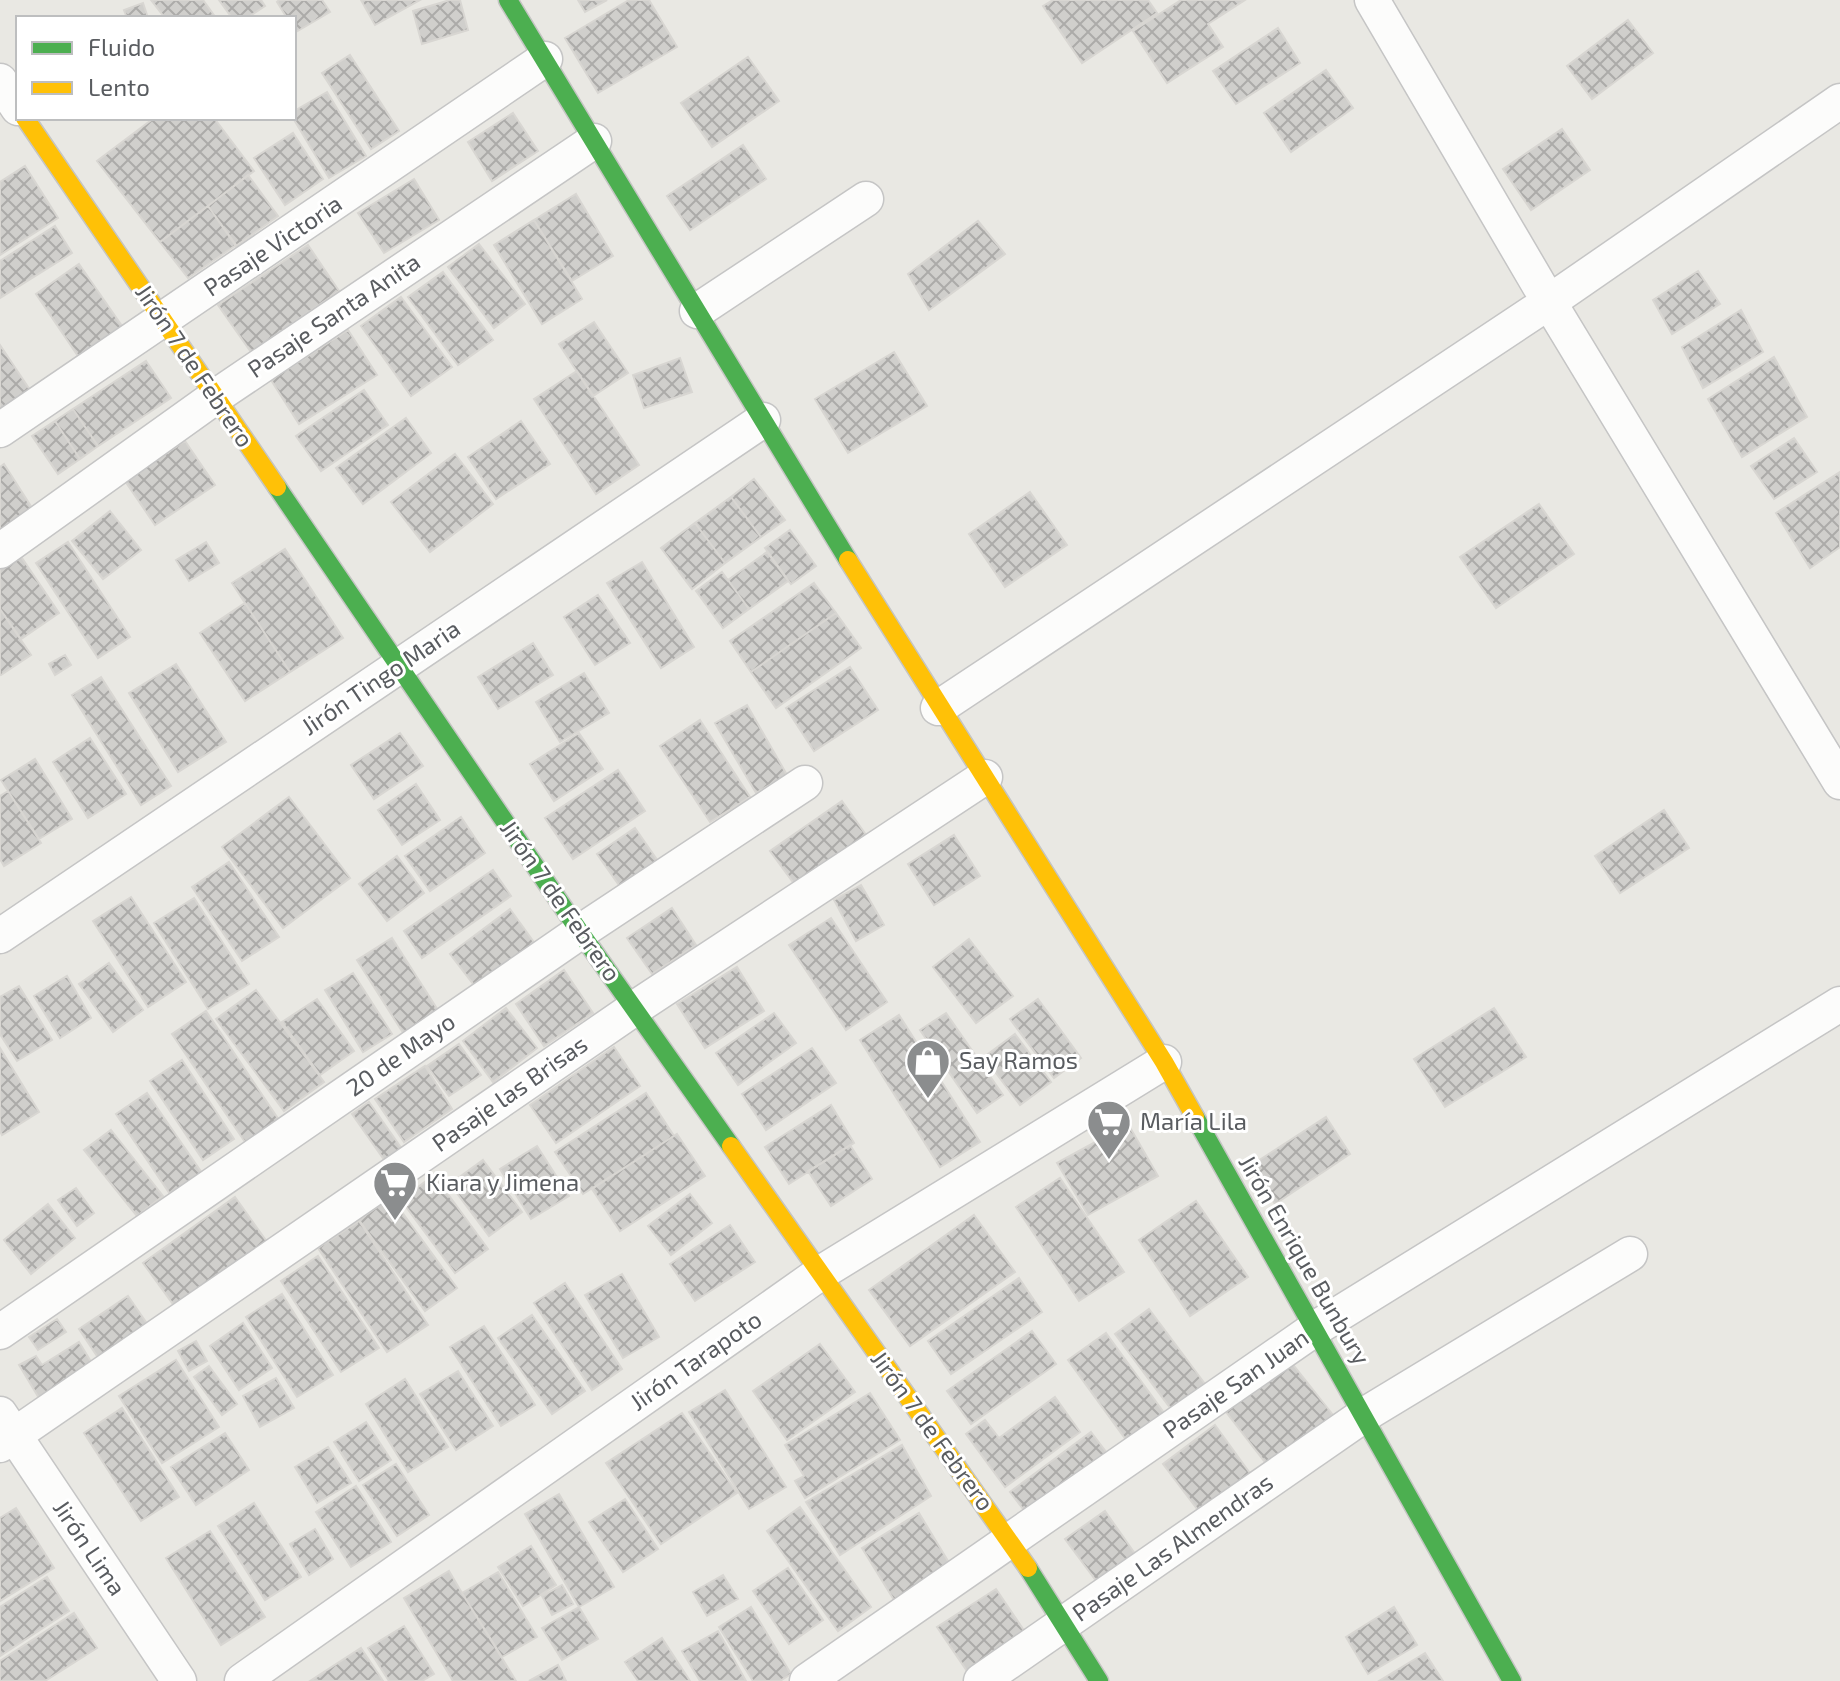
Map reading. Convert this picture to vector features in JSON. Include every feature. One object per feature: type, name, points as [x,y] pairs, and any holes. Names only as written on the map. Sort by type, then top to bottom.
[{"type":"street","name":"Jirón Enrique Bunbury","points":[[508,0],[938,708],[985,777],[1164,1062],[1512,1681]]},
{"type":"street","points":[[1372,0],[1549,302],[1840,782]]},
{"type":"street","name":"Pasaje Victoria","points":[[0,430],[545,59]]},
{"type":"street","points":[[0,81],[16,105]]},
{"type":"street","points":[[938,708],[1549,302],[1840,101]]},
{"type":"street","name":"Jirón 7 de Febrero","points":[[26,120],[498,814],[819,1274],[1011,1541],[1099,1681]]},
{"type":"street","name":"Pasaje Santa Anita","points":[[0,551],[215,397],[594,141]]},
{"type":"street","points":[[697,311],[866,199]]},
{"type":"street","name":"Jirón Tingo Maria","points":[[0,936],[763,420]]},
{"type":"street","name":"Pasaje las Brisas","points":[[5,1431],[985,777]]},
{"type":"street","name":"20 de Mayo","points":[[0,1332],[580,932],[805,783]]},
{"type":"street","name":"Pasaje San Juan","points":[[807,1681],[1316,1328],[1840,1004]]},
{"type":"street","name":"Jirón Tarapoto","points":[[242,1681],[819,1274],[1164,1062]]},
{"type":"street","name":"Pasaje Las Almendras","points":[[981,1681],[1364,1415],[1630,1254]]},
{"type":"street","name":"Jirón Lima","points":[[5,1431],[179,1681]]},
{"type":"building","points":[[151,0],[203,0],[215,16],[163,16]]},
{"type":"building","points":[[219,0],[261,0],[265,6],[250,16],[231,16]]},
{"type":"building","points":[[322,0],[330,12],[296,32],[296,16],[286,16],[277,2]]},
{"type":"building","points":[[361,0],[420,0],[375,25]]},
{"type":"building","points":[[460,0],[468,30],[422,44],[413,11]]},
{"type":"building","points":[[578,0],[607,0],[585,12]]},
{"type":"building","points":[[629,0],[649,0],[677,47],[598,93],[565,38]]},
{"type":"building","points":[[1053,0],[1148,0],[1157,13],[1082,63],[1043,6]]},
{"type":"building","points":[[1181,0],[1245,0],[1208,24],[1223,47],[1167,83],[1133,31]]},
{"type":"building","points":[[143,3],[147,16],[126,16],[124,10]]},
{"type":"building","points":[[1628,20],[1653,53],[1592,99],[1567,66]]},
{"type":"building","points":[[1278,28],[1300,63],[1236,104],[1213,71]]},
{"type":"building","points":[[350,55],[399,131],[371,149],[322,73]]},
{"type":"building","points":[[748,57],[779,101],[712,147],[681,103]]},
{"type":"building","points":[[1326,70],[1353,108],[1291,152],[1264,113]]},
{"type":"building","points":[[327,92],[366,156],[329,178],[294,120],[296,110]]},
{"type":"building","points":[[513,113],[538,151],[492,181],[468,142]]},
{"type":"building","points":[[151,120],[216,120],[254,171],[160,242],[97,161]]},
{"type":"building","points":[[1562,129],[1590,170],[1531,210],[1503,169]]},
{"type":"building","points":[[293,133],[323,179],[285,205],[254,158]]},
{"type":"building","points":[[743,145],[766,179],[690,230],[667,196]]},
{"type":"building","points":[[25,166],[58,218],[0,255],[0,182]]},
{"type":"building","points":[[248,175],[278,216],[236,246],[208,206]]},
{"type":"building","points":[[414,179],[439,220],[384,253],[358,213]]},
{"type":"building","points":[[576,194],[613,256],[572,281],[534,220]]},
{"type":"building","points":[[208,206],[236,245],[188,278],[160,242]]},
{"type":"building","points":[[534,220],[582,299],[542,324],[494,245]]},
{"type":"building","points":[[978,221],[1005,254],[929,310],[908,274]]},
{"type":"building","points":[[55,226],[72,253],[0,298],[0,261]]},
{"type":"building","points":[[479,244],[525,304],[494,328],[448,267]]},
{"type":"building","points":[[308,245],[339,291],[251,352],[218,305]]},
{"type":"building","points":[[79,264],[122,326],[78,356],[36,294]]},
{"type":"building","points":[[1698,271],[1720,304],[1672,334],[1653,300]]},
{"type":"building","points":[[443,272],[493,340],[458,365],[408,297]]},
{"type":"building","points":[[401,297],[452,367],[411,396],[361,326]]},
{"type":"building","points":[[1741,310],[1763,352],[1703,388],[1682,347]]},
{"type":"building","points":[[594,322],[628,373],[593,396],[559,344]]},
{"type":"building","points":[[348,330],[377,375],[299,424],[271,380]]},
{"type":"building","points":[[0,345],[30,390],[0,410]]},
{"type":"building","points":[[894,352],[927,406],[848,453],[815,399]]},
{"type":"building","points":[[1774,357],[1807,417],[1742,457],[1708,399]]},
{"type":"building","points":[[680,358],[692,392],[644,408],[633,375]]},
{"type":"building","points":[[146,361],[171,398],[98,446],[73,409]]},
{"type":"building","points":[[577,371],[639,465],[596,494],[534,399]]},
{"type":"building","points":[[364,390],[388,425],[321,471],[296,436]]},
{"type":"building","points":[[73,409],[98,446],[80,459],[55,421]]},
{"type":"building","points":[[406,418],[431,453],[363,504],[336,468]]},
{"type":"building","points":[[55,421],[80,459],[58,474],[32,436]]},
{"type":"building","points":[[521,421],[550,464],[496,499],[468,457]]},
{"type":"building","points":[[1794,438],[1817,472],[1774,499],[1751,466]]},
{"type":"building","points":[[185,441],[215,485],[155,525],[125,481]]},
{"type":"building","points":[[455,454],[493,504],[430,552],[391,502]]},
{"type":"building","points":[[4,464],[34,511],[0,532],[0,467]]},
{"type":"building","points":[[1840,472],[1840,547],[1810,568],[1776,513]]},
{"type":"building","points":[[754,479],[785,520],[761,537],[731,497]]},
{"type":"building","points":[[1030,492],[1067,545],[1005,587],[969,534]]},
{"type":"building","points":[[731,497],[761,537],[725,563],[695,523]]},
{"type":"building","points":[[1539,504],[1574,554],[1496,608],[1460,557]]},
{"type":"building","points":[[110,511],[141,550],[103,579],[72,541]]},
{"type":"building","points":[[695,523],[725,563],[692,589],[661,548]]},
{"type":"building","points":[[790,530],[816,566],[791,584],[765,548]]},
{"type":"building","points":[[68,542],[130,637],[98,658],[36,563]]},
{"type":"building","points":[[206,542],[219,563],[189,581],[176,560]]},
{"type":"building","points":[[285,549],[343,638],[290,672],[232,583]]},
{"type":"building","points":[[767,552],[788,581],[749,609],[728,580]]},
{"type":"building","points":[[20,555],[59,613],[21,639],[0,609],[0,569]]},
{"type":"building","points":[[642,562],[694,647],[661,668],[607,583]]},
{"type":"building","points":[[722,572],[749,609],[723,628],[696,591]]},
{"type":"building","points":[[814,583],[836,613],[751,672],[730,641]]},
{"type":"building","points":[[598,595],[630,643],[595,665],[564,617]]},
{"type":"building","points":[[245,603],[290,672],[245,701],[200,633]]},
{"type":"building","points":[[0,609],[31,655],[1,675],[0,674]]},
{"type":"building","points":[[836,613],[861,648],[776,708],[751,672]]},
{"type":"building","points":[[533,643],[553,675],[498,709],[478,677]]},
{"type":"building","points":[[65,655],[71,665],[55,675],[49,664]]},
{"type":"building","points":[[176,664],[226,742],[178,772],[129,693]]},
{"type":"building","points":[[850,667],[878,710],[814,751],[786,708]]},
{"type":"building","points":[[584,673],[609,713],[560,742],[536,702]]},
{"type":"building","points":[[101,677],[171,786],[141,805],[72,695]]},
{"type":"building","points":[[747,705],[787,775],[756,793],[715,723]]},
{"type":"building","points":[[700,720],[750,797],[710,822],[660,746]]},
{"type":"building","points":[[400,733],[423,766],[374,799],[351,765]]},
{"type":"building","points":[[579,733],[603,769],[554,801],[530,764]]},
{"type":"building","points":[[90,738],[126,794],[88,818],[53,762]]},
{"type":"building","points":[[35,759],[72,819],[39,839],[1,780]]},
{"type":"building","points":[[618,770],[645,811],[573,859],[545,818]]},
{"type":"building","points":[[416,784],[440,820],[402,845],[378,810]]},
{"type":"building","points":[[8,791],[41,843],[4,866],[0,859],[0,796]]},
{"type":"building","points":[[289,797],[350,878],[283,928],[222,847]]},
{"type":"building","points":[[842,801],[869,839],[798,889],[770,851]]},
{"type":"building","points":[[1664,810],[1689,848],[1620,893],[1595,856]]},
{"type":"building","points":[[461,817],[485,853],[430,891],[405,856]]},
{"type":"building","points":[[635,828],[658,861],[621,888],[597,854]]},
{"type":"building","points":[[954,835],[980,876],[934,905],[908,864]]},
{"type":"building","points":[[397,856],[424,893],[387,921],[359,884]]},
{"type":"building","points":[[229,862],[279,937],[242,961],[192,887]]},
{"type":"building","points":[[493,870],[511,896],[422,958],[404,931]]},
{"type":"building","points":[[861,885],[884,925],[856,941],[834,900]]},
{"type":"building","points":[[131,897],[186,982],[148,1007],[93,921]]},
{"type":"building","points":[[194,898],[249,984],[208,1009],[154,923]]},
{"type":"building","points":[[672,908],[696,945],[652,974],[627,938]]},
{"type":"building","points":[[510,909],[536,945],[477,989],[450,954]]},
{"type":"building","points":[[831,918],[887,1002],[846,1030],[789,945]]},
{"type":"building","points":[[392,938],[441,1015],[405,1036],[357,960]]},
{"type":"building","points":[[969,939],[1013,996],[976,1023],[933,967]]},
{"type":"building","points":[[109,963],[143,1010],[113,1032],[79,984]]},
{"type":"building","points":[[737,967],[764,1011],[705,1048],[677,1004]]},
{"type":"building","points":[[564,970],[593,1013],[544,1046],[516,1004]]},
{"type":"building","points":[[353,973],[392,1034],[363,1052],[325,990]]},
{"type":"building","points":[[67,976],[91,1018],[60,1038],[34,996]]},
{"type":"building","points":[[19,986],[52,1040],[17,1061],[0,1034],[0,997]]},
{"type":"building","points":[[256,990],[324,1082],[284,1111],[216,1019]]},
{"type":"building","points":[[317,999],[354,1051],[320,1075],[282,1022]]},
{"type":"building","points":[[1038,999],[1081,1058],[1054,1078],[1010,1019]]},
{"type":"building","points":[[506,1008],[537,1048],[493,1082],[463,1041]]},
{"type":"building","points":[[1494,1008],[1526,1057],[1445,1107],[1414,1059]]},
{"type":"building","points":[[206,1011],[283,1126],[249,1148],[172,1034]]},
{"type":"building","points":[[774,1013],[796,1043],[738,1085],[716,1053]]},
{"type":"building","points":[[946,1013],[1003,1095],[977,1113],[920,1030]]},
{"type":"building","points":[[899,1015],[980,1142],[940,1167],[860,1040]]},
{"type":"building","points":[[1015,1034],[1051,1082],[1020,1105],[984,1057]]},
{"type":"building","points":[[459,1044],[481,1075],[449,1096],[427,1066]]},
{"type":"building","points":[[614,1047],[640,1086],[556,1143],[530,1105]]},
{"type":"building","points":[[0,1048],[39,1112],[2,1135],[0,1131]]},
{"type":"building","points":[[812,1048],[836,1083],[766,1130],[742,1094]]},
{"type":"building","points":[[182,1060],[234,1139],[203,1160],[150,1081]]},
{"type":"building","points":[[425,1066],[452,1109],[404,1142],[375,1099]]},
{"type":"building","points":[[147,1093],[202,1173],[170,1194],[116,1114]]},
{"type":"building","points":[[646,1093],[674,1136],[583,1194],[555,1152]]},
{"type":"building","points":[[369,1102],[402,1149],[385,1161],[352,1114]]},
{"type":"building","points":[[831,1105],[854,1143],[789,1184],[765,1147]]},
{"type":"building","points":[[1326,1117],[1350,1154],[1275,1204],[1250,1166]]},
{"type":"building","points":[[1128,1124],[1158,1176],[1088,1215],[1057,1163]]},
{"type":"building","points":[[111,1130],[163,1196],[137,1216],[84,1150]]},
{"type":"building","points":[[677,1134],[705,1176],[620,1231],[592,1189]]},
{"type":"building","points":[[850,1145],[872,1179],[831,1206],[808,1171]]},
{"type":"building","points":[[537,1146],[569,1196],[531,1219],[500,1169]]},
{"type":"building","points":[[483,1160],[522,1212],[489,1236],[450,1184]]},
{"type":"building","points":[[434,1175],[488,1249],[455,1273],[401,1200]]},
{"type":"building","points":[[1060,1178],[1124,1272],[1079,1301],[1016,1207]]},
{"type":"building","points":[[76,1188],[94,1213],[77,1226],[58,1200]]},
{"type":"building","points":[[690,1194],[712,1223],[671,1255],[648,1226]]},
{"type":"building","points":[[235,1197],[270,1246],[178,1311],[143,1263]]},
{"type":"building","points":[[391,1197],[457,1288],[425,1311],[359,1220]]},
{"type":"building","points":[[1196,1201],[1248,1277],[1190,1316],[1139,1240]]},
{"type":"building","points":[[48,1204],[75,1238],[31,1274],[4,1240]]},
{"type":"building","points":[[974,1215],[1015,1272],[910,1346],[869,1290]]},
{"type":"building","points":[[359,1221],[428,1325],[387,1352],[318,1248]]},
{"type":"building","points":[[730,1225],[755,1262],[695,1301],[670,1264]]},
{"type":"building","points":[[318,1256],[379,1348],[341,1372],[281,1281]]},
{"type":"building","points":[[622,1274],[659,1337],[623,1358],[585,1295]]},
{"type":"building","points":[[1019,1278],[1042,1312],[951,1374],[928,1341]]},
{"type":"building","points":[[565,1283],[622,1369],[592,1390],[534,1303]]},
{"type":"building","points":[[282,1294],[333,1375],[297,1397],[246,1317]]},
{"type":"building","points":[[128,1296],[148,1325],[99,1359],[79,1329]]},
{"type":"building","points":[[1149,1309],[1208,1388],[1174,1413],[1115,1334]]},
{"type":"building","points":[[532,1315],[585,1391],[552,1414],[498,1338]]},
{"type":"building","points":[[57,1319],[66,1332],[38,1350],[29,1337]]},
{"type":"building","points":[[243,1323],[272,1368],[239,1390],[210,1346]]},
{"type":"building","points":[[484,1326],[535,1405],[501,1426],[450,1347]]},
{"type":"building","points":[[1032,1331],[1056,1364],[971,1424],[947,1391]]},
{"type":"building","points":[[1106,1333],[1170,1421],[1132,1448],[1068,1360]]},
{"type":"building","points":[[196,1341],[207,1361],[189,1371],[178,1351]]},
{"type":"building","points":[[79,1342],[93,1365],[39,1398],[19,1365],[36,1356],[42,1365]]},
{"type":"building","points":[[820,1344],[855,1392],[787,1440],[753,1391]]},
{"type":"building","points":[[176,1360],[219,1427],[162,1463],[119,1396]]},
{"type":"building","points":[[1291,1362],[1333,1415],[1268,1466],[1226,1412]]},
{"type":"building","points":[[209,1366],[237,1404],[222,1415],[194,1377]]},
{"type":"building","points":[[458,1371],[493,1426],[456,1450],[420,1394]]},
{"type":"building","points":[[276,1378],[294,1408],[260,1427],[243,1396]]},
{"type":"building","points":[[405,1379],[448,1447],[408,1472],[366,1404]]},
{"type":"building","points":[[725,1390],[786,1487],[749,1509],[689,1412]]},
{"type":"building","points":[[870,1393],[900,1440],[805,1498],[795,1481],[804,1476],[785,1445]]},
{"type":"building","points":[[1055,1397],[1080,1432],[1005,1487],[966,1434],[985,1420],[999,1438]]},
{"type":"building","points":[[122,1408],[179,1497],[141,1521],[84,1433]]},
{"type":"building","points":[[682,1413],[737,1493],[661,1544],[606,1463]]},
{"type":"building","points":[[366,1422],[391,1460],[359,1481],[334,1442]]},
{"type":"building","points":[[1215,1425],[1252,1476],[1201,1514],[1163,1464]]},
{"type":"building","points":[[1091,1432],[1110,1457],[1030,1518],[1010,1492]]},
{"type":"building","points":[[225,1433],[249,1470],[196,1505],[171,1467]]},
{"type":"building","points":[[902,1445],[931,1496],[840,1555],[806,1502]]},
{"type":"building","points":[[328,1447],[351,1483],[317,1503],[295,1467]]},
{"type":"building","points":[[396,1464],[429,1515],[397,1536],[363,1485]]},
{"type":"building","points":[[356,1486],[391,1542],[351,1567],[316,1512]]},
{"type":"building","points":[[559,1494],[614,1587],[579,1607],[525,1514]]},
{"type":"building","points":[[625,1499],[658,1549],[623,1572],[589,1522]]},
{"type":"building","points":[[254,1503],[301,1577],[265,1600],[218,1526]]},
{"type":"building","points":[[800,1507],[871,1607],[838,1631],[767,1531]]},
{"type":"building","points":[[16,1508],[54,1568],[0,1601],[0,1518]]},
{"type":"building","points":[[1105,1511],[1138,1558],[1100,1586],[1065,1539]]},
{"type":"building","points":[[919,1513],[954,1571],[897,1605],[862,1548]]},
{"type":"building","points":[[315,1529],[333,1559],[309,1575],[290,1544]]},
{"type":"building","points":[[210,1531],[265,1617],[221,1645],[166,1558]]},
{"type":"building","points":[[531,1546],[556,1585],[523,1606],[498,1567]]},
{"type":"building","points":[[788,1568],[823,1620],[789,1644],[753,1591]]},
{"type":"building","points":[[449,1571],[516,1681],[453,1681],[404,1598]]},
{"type":"building","points":[[498,1572],[537,1637],[502,1657],[462,1593]]},
{"type":"building","points":[[723,1575],[738,1599],[707,1616],[693,1592]]},
{"type":"building","points":[[47,1577],[69,1611],[0,1656],[0,1607]]},
{"type":"building","points":[[562,1585],[573,1604],[552,1615],[542,1596]]},
{"type":"building","points":[[996,1589],[1025,1632],[967,1671],[937,1627]]},
{"type":"building","points":[[579,1607],[598,1639],[562,1660],[542,1628]]},
{"type":"building","points":[[751,1607],[791,1674],[780,1681],[753,1681],[719,1627]]},
{"type":"building","points":[[1394,1607],[1417,1645],[1368,1674],[1346,1637]]},
{"type":"building","points":[[74,1613],[97,1648],[45,1681],[0,1681],[0,1661]]},
{"type":"building","points":[[404,1626],[434,1674],[422,1681],[389,1681],[368,1648]]},
{"type":"building","points":[[718,1631],[746,1681],[700,1681],[682,1651]]},
{"type":"building","points":[[662,1638],[690,1681],[638,1681],[625,1662]]},
{"type":"building","points":[[361,1648],[383,1681],[310,1681]]},
{"type":"building","points":[[1425,1653],[1443,1681],[1379,1681]]},
{"type":"building","points":[[558,1665],[566,1681],[529,1681]]},
{"type":"traffic: fast","points":[[508,0],[848,560]]},
{"type":"traffic: fast","points":[[277,487],[580,932],[731,1146]]},
{"type":"traffic: fast","points":[[1195,1117],[1512,1681]]},
{"type":"traffic: fast","points":[[1028,1568],[1099,1681]]},
{"type":"traffic: slow","points":[[26,120],[277,487]]},
{"type":"traffic: slow","points":[[848,560],[1164,1062],[1195,1117]]},
{"type":"traffic: slow","points":[[731,1146],[1028,1568]]},
{"type":"place","name":"Say Ramos","points":[[928,1100]]},
{"type":"place","name":"María Lila","points":[[1109,1161]]},
{"type":"place","name":"Kiara y Jimena","points":[[395,1222]]}]
